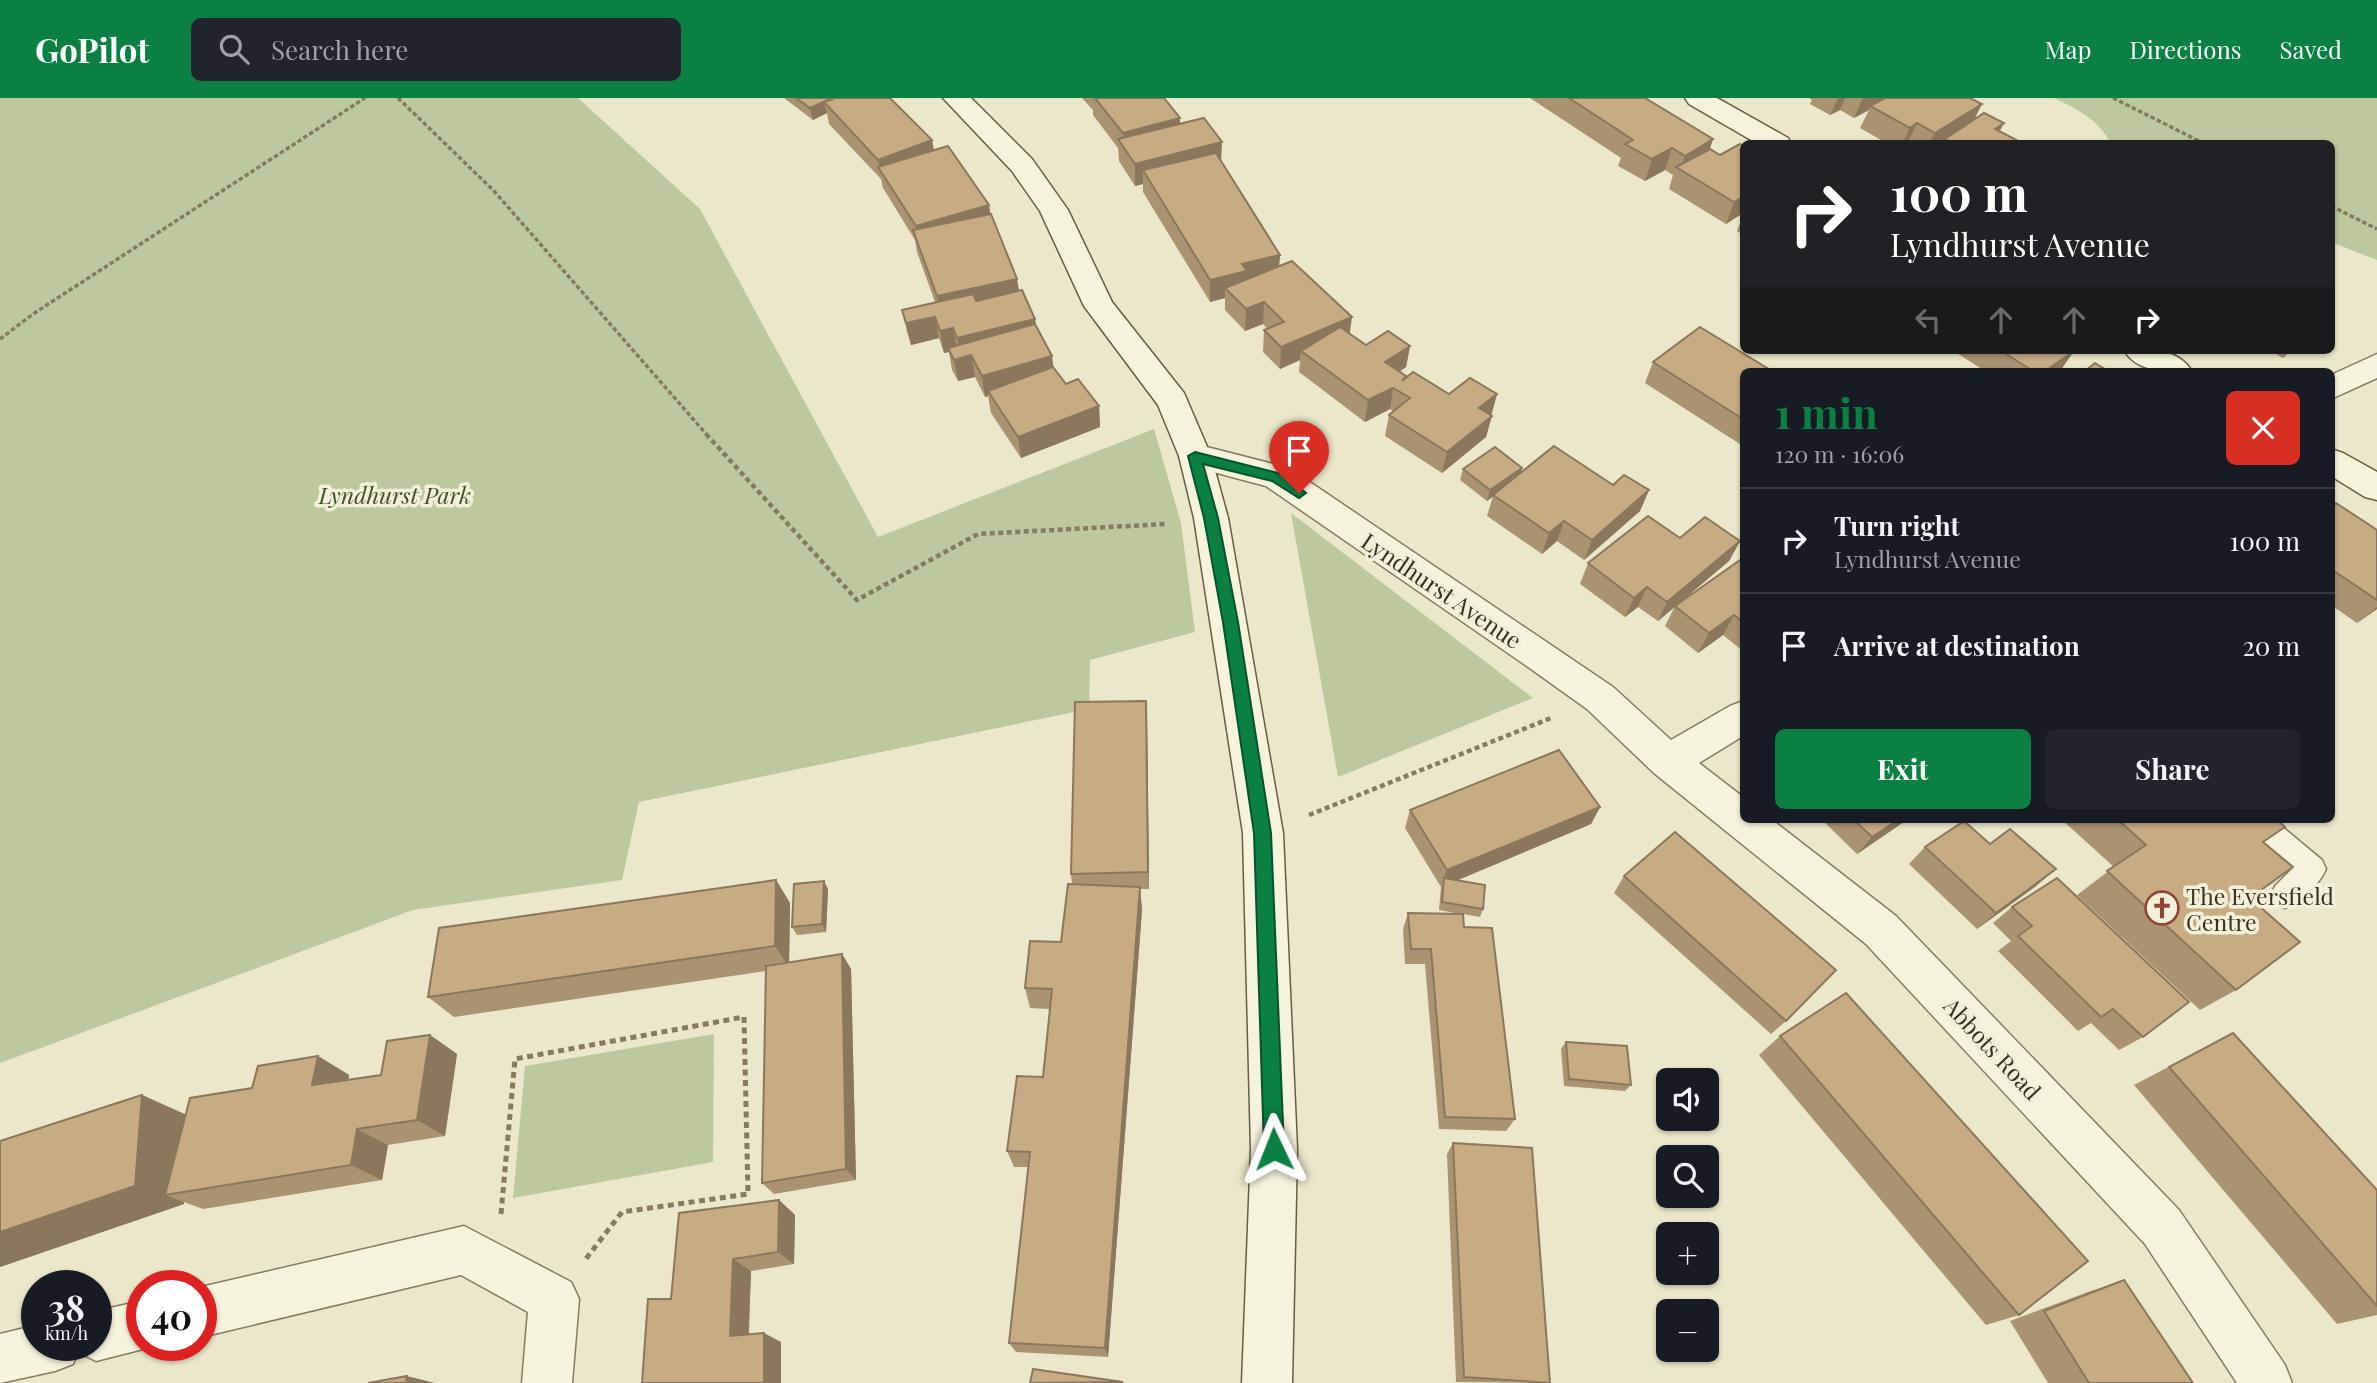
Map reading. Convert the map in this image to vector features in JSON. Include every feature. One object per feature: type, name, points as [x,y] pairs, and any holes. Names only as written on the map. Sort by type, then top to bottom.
[{"type":"street","points":[[956,98],[1022,164],[1054,210],[1099,306],[1173,401],[1195,456],[1211,518],[1263,833],[1274,1149],[1267,1383]]},
{"type":"street","points":[[1698,98],[1771,140]]},
{"type":"street","points":[[2146,354],[2171,368]]},
{"type":"street","points":[[2335,386],[2377,365]]},
{"type":"street","name":"Lyndhurst Avenue","points":[[1195,456],[1277,477],[1600,698],[1668,761]]},
{"type":"street","points":[[2335,463],[2377,488]]},
{"type":"street","points":[[1668,761],[1740,719]]},
{"type":"street","name":"Abbots Road","points":[[1668,761],[1740,819]]},
{"type":"street","name":"Abbots Road","points":[[1745,823],[1891,940],[2162,1227],[2267,1383]]},
{"type":"street","points":[[217,1308],[464,1250],[554,1299],[547,1383]]},
{"type":"street","points":[[0,1359],[21,1354]]},
{"type":"lane","points":[[2258,823],[2312,869],[2285,895]]},
{"type":"path","points":[[0,339],[33,314],[365,98]]},
{"type":"path","points":[[398,98],[494,191],[739,472],[857,600],[978,534],[1164,524],[1211,518]]},
{"type":"path","points":[[2113,98],[2197,140]]},
{"type":"path","points":[[2335,208],[2377,229]]},
{"type":"path","points":[[1263,833],[1600,698]]},
{"type":"path","points":[[496,1267],[515,1059],[744,1017],[748,1195],[622,1212],[554,1299]]},
{"type":"green space","name":"Lyndhurst Park","points":[[0,98],[578,98],[700,209],[878,537],[1154,429],[1181,523],[1195,632],[1090,660],[1089,709],[639,802],[622,880],[413,910],[0,1063]]},
{"type":"green space","points":[[2054,98],[2377,98],[2377,260],[2335,244],[2335,140],[2109,140],[2087,116]]},
{"type":"green space","points":[[1291,513],[1533,698],[1338,777]]},
{"type":"green space","points":[[714,1034],[713,1162],[513,1198],[525,1066]]},
{"type":"building","points":[[796,98],[832,98],[810,108]]},
{"type":"building","points":[[835,98],[890,98],[932,140],[878,160],[824,102]]},
{"type":"building","points":[[1095,98],[1164,98],[1180,118],[1123,133]]},
{"type":"building","points":[[1569,98],[1645,98],[1713,139],[1685,156],[1672,148],[1652,159],[1625,144],[1633,140]]},
{"type":"building","points":[[1885,98],[1970,98],[1982,104],[1935,133],[1917,123],[1910,128],[1870,106]]},
{"type":"building","points":[[1984,113],[2004,123],[1995,129],[2016,140],[1947,140]]},
{"type":"building","points":[[1204,118],[1222,142],[1135,164],[1118,139]]},
{"type":"building","points":[[1740,144],[1740,199],[1734,202],[1676,167],[1710,149],[1720,155]]},
{"type":"building","points":[[948,146],[989,205],[916,226],[878,167]]},
{"type":"building","points":[[1216,153],[1280,255],[1242,264],[1247,271],[1210,280],[1143,170]]},
{"type":"building","points":[[991,214],[1017,279],[937,296],[913,230]]},
{"type":"building","points":[[1292,261],[1352,317],[1281,347],[1264,330],[1284,322],[1264,302],[1246,309],[1225,288]]},
{"type":"building","points":[[1022,290],[1035,319],[957,338],[953,328],[940,331],[935,317],[906,323],[902,310],[973,294],[976,301]]},
{"type":"building","points":[[1035,324],[1052,356],[982,376],[971,355],[954,360],[948,348]]},
{"type":"building","points":[[1340,327],[1366,345],[1388,331],[1410,346],[1385,362],[1406,376],[1402,381],[1413,372],[1449,394],[1470,378],[1497,394],[1479,408],[1492,416],[1447,452],[1389,415],[1410,398],[1393,388],[1368,400],[1301,351]]},
{"type":"building","points":[[1700,327],[1740,351],[1740,354],[1767,368],[1740,368],[1740,417],[1653,362]]},
{"type":"building","points":[[2006,354],[2070,354],[2049,368],[2028,368]]},
{"type":"building","points":[[2095,363],[2103,368],[2089,368]]},
{"type":"building","points":[[1053,367],[1066,384],[1078,379],[1099,406],[1018,437],[988,391]]},
{"type":"building","points":[[1554,446],[1613,485],[1624,475],[1649,490],[1592,540],[1564,521],[1549,533],[1493,495]]},
{"type":"building","points":[[1495,447],[1522,468],[1490,490],[1463,469]]},
{"type":"building","points":[[2335,504],[2377,530],[2377,600],[2335,572]]},
{"type":"building","points":[[1648,516],[1680,538],[1705,517],[1740,541],[1667,602],[1647,587],[1634,598],[1588,563]]},
{"type":"building","points":[[1740,560],[1740,620],[1734,615],[1709,633],[1675,606]]},
{"type":"building","points":[[1146,701],[1148,872],[1071,874],[1075,702]]},
{"type":"building","points":[[1559,750],[1600,807],[1447,870],[1410,810]]},
{"type":"building","points":[[1857,823],[1893,823],[1872,837]]},
{"type":"building","points":[[1961,823],[1966,823],[1990,844],[2010,829],[2056,869],[1996,913],[1925,847]]},
{"type":"building","points":[[2121,823],[2280,823],[2285,827],[2263,842],[2293,867],[2250,898],[2300,942],[2236,990],[2107,871],[2146,845]]},
{"type":"building","points":[[1675,832],[1836,970],[1786,1021],[1624,876]]},
{"type":"building","points":[[1444,878],[1485,885],[1483,909],[1442,902]]},
{"type":"building","points":[[2057,878],[2189,1002],[2143,1037],[2113,1009],[2101,1017],[2018,936],[2032,926],[2012,907]]},
{"type":"building","points":[[776,880],[775,946],[428,997],[439,928]]},
{"type":"building","points":[[824,881],[822,924],[792,927],[794,884]]},
{"type":"building","points":[[1068,884],[1140,887],[1105,1348],[1009,1343],[1030,1152],[1007,1151],[1017,1076],[1043,1077],[1052,989],[1025,988],[1030,941],[1061,942]]},
{"type":"building","points":[[1408,913],[1463,914],[1464,927],[1492,928],[1515,1119],[1445,1117],[1431,949],[1411,949]]},
{"type":"building","points":[[842,954],[846,1169],[762,1183],[766,966]]},
{"type":"building","points":[[1846,993],[2088,1261],[2019,1315],[1780,1036]]},
{"type":"building","points":[[2233,1033],[2377,1190],[2377,1306],[2169,1067]]},
{"type":"building","points":[[430,1035],[417,1120],[357,1129],[351,1165],[165,1195],[190,1098],[252,1088],[258,1066],[318,1056],[312,1085],[381,1075],[387,1041]]},
{"type":"building","points":[[1566,1042],[1627,1046],[1631,1085],[1569,1079]]},
{"type":"building","points":[[142,1095],[135,1186],[0,1232],[0,1141]]},
{"type":"building","points":[[1453,1143],[1532,1148],[1550,1383],[1464,1377]]},
{"type":"building","points":[[779,1200],[778,1252],[733,1259],[730,1336],[764,1333],[764,1383],[642,1383],[648,1299],[671,1299],[679,1213]]},
{"type":"building","points":[[2124,1280],[2193,1383],[2089,1383],[2044,1311]]},
{"type":"building","points":[[1033,1369],[1123,1382],[1030,1383]]},
{"type":"building","points":[[407,1376],[406,1383],[368,1383]]},
{"type":"place","name":"The Eversfield Centre","points":[[2162,908]]},
{"type":"route","points":[[1274,1149],[1263,833],[1230,622],[1211,518],[1195,456],[1277,477],[1299,493]]}]
